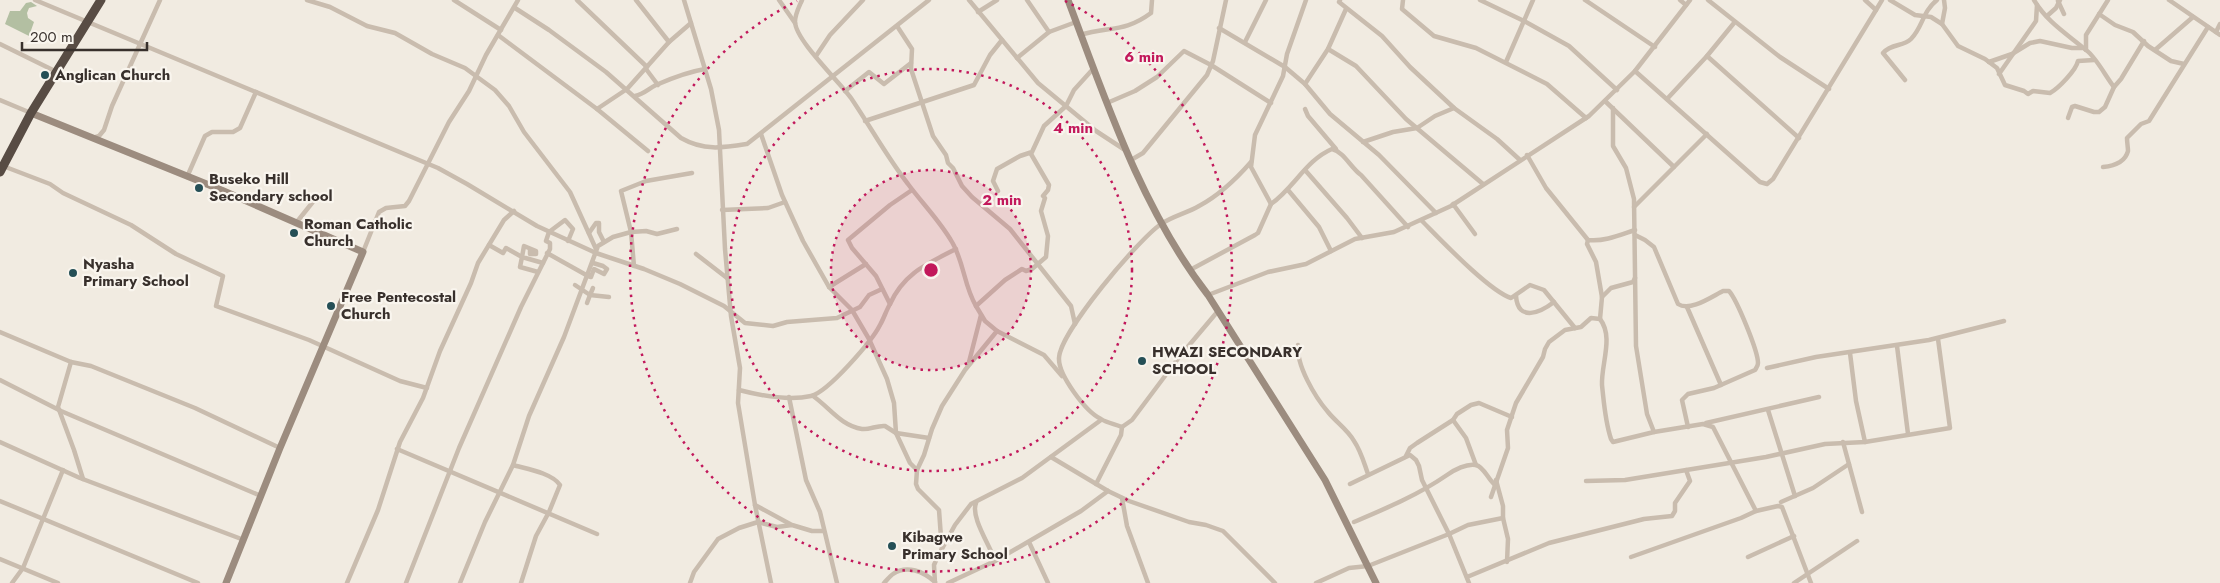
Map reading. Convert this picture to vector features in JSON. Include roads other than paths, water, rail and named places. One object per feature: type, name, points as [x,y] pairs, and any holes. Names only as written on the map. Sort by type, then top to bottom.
[{"type":"highway","points":[[1,167],[31,113],[102,0]]},
{"type":"street","points":[[35,0],[429,165],[468,184],[549,232],[596,253],[693,290],[727,307],[745,323],[773,326],[787,322],[837,318],[860,307],[870,295],[882,289]]},
{"type":"street","points":[[92,138],[99,136],[104,130],[160,0]]},
{"type":"street","points":[[307,0],[330,7],[362,24],[395,33],[432,54],[465,68],[495,90],[508,106],[524,132],[570,192],[596,246],[596,253]]},
{"type":"street","points":[[454,0],[501,30]]},
{"type":"street","points":[[226,583],[280,448],[324,347],[379,212],[386,208],[405,206],[429,165],[449,122],[518,0]]},
{"type":"street","points":[[578,0],[646,68],[658,84]]},
{"type":"street","points":[[636,0],[669,42]]},
{"type":"street","points":[[684,0],[716,112],[721,148],[722,210],[727,278],[740,368],[739,415],[771,583]]},
{"type":"street","points":[[779,0],[805,42],[845,91],[912,190],[948,235],[956,249],[966,287],[981,315],[996,331],[1044,355],[1090,411],[1101,420],[1122,427]]},
{"type":"street","points":[[795,23],[802,0]]},
{"type":"street","points":[[816,56],[830,35],[863,0]]},
{"type":"street","points":[[514,8],[549,30],[627,89],[670,129],[685,140],[694,145],[721,148],[747,144],[929,0]]},
{"type":"street","points":[[968,0],[1038,84],[1096,131],[1127,151]]},
{"type":"street","points":[[978,12],[997,0]]},
{"type":"street","points":[[1027,0],[1049,32]]},
{"type":"street","points":[[1068,0],[1107,104],[1144,189],[1190,270],[1208,295],[1324,480],[1376,583]]},
{"type":"street","points":[[1080,35],[1124,28],[1140,21],[1151,14],[1152,0]]},
{"type":"street","points":[[1131,160],[1143,153],[1202,82],[1211,65],[1226,0]]},
{"type":"street","points":[[1244,42],[1266,0]]},
{"type":"street","points":[[1271,204],[1254,175],[1252,162],[1255,135],[1271,103],[1285,67],[1287,54],[1306,0]]},
{"type":"street","points":[[1340,0],[1339,2],[1346,9],[1382,36],[1410,67],[1454,108],[1497,139],[1520,160]]},
{"type":"street","points":[[1403,0],[1402,9],[1434,36],[1476,48],[1547,84],[1586,118]]},
{"type":"street","points":[[1480,0],[1524,21],[1569,46],[1617,90]]},
{"type":"street","points":[[1506,62],[1533,0]]},
{"type":"street","points":[[1586,0],[1655,47]]},
{"type":"street","points":[[1680,0],[1686,5]]},
{"type":"street","points":[[1208,295],[1268,272],[1306,264],[1362,238],[1394,232],[1408,227],[1453,204],[1586,118],[1635,71],[1690,0]]},
{"type":"street","points":[[1708,0],[1734,23],[1780,57],[1829,89]]},
{"type":"street","points":[[1865,0],[1876,10]]},
{"type":"street","points":[[1635,71],[1760,182],[1767,184],[1773,179],[1799,138],[1882,0]]},
{"type":"street","points":[[1890,0],[1915,15],[1931,17],[1942,24],[1958,46],[1998,68],[2005,85],[2028,94],[2033,91],[2050,93],[2077,66],[2078,61],[2094,60]]},
{"type":"street","points":[[1905,80],[1883,53],[1890,46],[1909,41],[1918,30],[1923,16],[1937,0]]},
{"type":"street","points":[[1942,24],[1945,8],[1944,0]]},
{"type":"street","points":[[2084,49],[2086,35],[2108,0]]},
{"type":"street","points":[[2169,0],[2218,34],[2220,24]]},
{"type":"street","points":[[2059,1],[2064,14]]},
{"type":"street","points":[[2047,16],[2059,1]]},
{"type":"street","points":[[2036,2],[2053,21],[2058,30],[2084,49],[2114,87]]},
{"type":"street","points":[[1999,74],[2036,21],[2036,2]]},
{"type":"street","points":[[1305,84],[1328,49],[1346,9]]},
{"type":"street","points":[[2099,14],[2115,25],[2133,32],[2171,61],[2184,64]]},
{"type":"street","points":[[2155,50],[2193,16]]},
{"type":"street","points":[[1017,58],[1049,32],[1076,22]]},
{"type":"street","points":[[597,109],[627,89],[669,42],[691,23]]},
{"type":"street","points":[[1667,99],[1707,56],[1734,23]]},
{"type":"street","points":[[897,26],[912,50],[911,63],[922,102],[933,136],[946,155],[948,163],[958,176],[962,186],[981,206],[1010,229],[1038,264],[1071,306],[1075,324]]},
{"type":"street","points":[[2103,167],[2116,165],[2122,160],[2128,151],[2127,138],[2140,124],[2149,121],[2208,27]]},
{"type":"street","points":[[1219,28],[1285,67],[1305,84],[1330,114],[1363,142],[1436,213]]},
{"type":"street","points":[[498,35],[597,109],[648,151]]},
{"type":"street","points":[[865,121],[974,85],[990,55],[1002,40]]},
{"type":"street","points":[[1989,62],[2012,54],[2030,43],[2040,41],[2084,49]]},
{"type":"street","points":[[2068,118],[2072,107],[2075,106],[2094,112],[2105,108],[2114,87],[2144,41]]},
{"type":"street","points":[[0,44],[57,72]]},
{"type":"street","points":[[1328,49],[1356,66],[1417,128],[1483,184]]},
{"type":"street","points":[[1107,104],[1135,91],[1157,77],[1184,51],[1211,65],[1271,103]]},
{"type":"street","points":[[1707,56],[1799,138]]},
{"type":"street","points":[[845,91],[869,72],[884,84],[911,63]]},
{"type":"street","points":[[635,96],[642,95],[658,84],[669,81],[680,74],[705,69]]},
{"type":"street","points":[[1031,154],[1044,126],[1066,106],[1074,90],[1093,69]]},
{"type":"street","points":[[188,177],[205,136],[212,132],[233,132],[240,128],[256,92]]},
{"type":"street","points":[[0,100],[296,222],[363,252]]},
{"type":"street","points":[[1605,101],[1674,167]]},
{"type":"street","points":[[1363,142],[1393,132],[1417,128],[1435,116],[1454,108]]},
{"type":"street","points":[[1613,108],[1613,146],[1626,168],[1634,199],[1636,346],[1647,414],[1654,432]]},
{"type":"street","points":[[1305,109],[1308,116],[1337,150],[1408,227]]},
{"type":"street","points":[[761,134],[785,202],[829,287],[852,310],[869,339],[887,379],[894,403],[896,434],[910,463],[916,470]]},
{"type":"street","points":[[1634,207],[1706,134]]},
{"type":"street","points":[[1190,270],[1255,235],[1271,204],[1288,190],[1324,152],[1332,149],[1337,150]]},
{"type":"street","points":[[976,306],[1004,280],[1022,269],[1026,271],[1046,257],[1048,236],[1042,212],[1045,198],[1043,196],[1048,190],[1049,185],[1031,154]]},
{"type":"street","points":[[998,191],[993,181],[997,170],[1020,156],[1031,154]]},
{"type":"street","points":[[1527,155],[1546,188],[1588,240],[1587,244],[1596,262],[1602,296],[1600,319],[1606,337],[1602,384],[1605,399],[1604,416],[1613,442],[1654,432],[1688,427],[1768,410],[1820,397]]},
{"type":"street","points":[[1064,378],[1058,359],[1065,338],[1111,276],[1162,223],[1205,202],[1252,162]]},
{"type":"street","points":[[1,167],[50,184],[63,193],[131,225],[176,254],[223,276],[216,306],[324,347],[375,371],[427,388]]},
{"type":"street","points":[[1305,170],[1362,238]]},
{"type":"street","points":[[634,266],[631,232],[621,190],[646,181],[692,173]]},
{"type":"street","points":[[890,304],[876,276],[852,248],[848,240],[890,205],[912,190]]},
{"type":"street","points":[[1288,190],[1319,227],[1331,251]]},
{"type":"street","points":[[296,222],[316,198]]},
{"type":"street","points":[[722,210],[768,208],[785,202]]},
{"type":"street","points":[[1453,204],[1475,234]]},
{"type":"street","points":[[347,583],[378,510],[397,449],[427,388],[446,336],[471,283],[478,263],[504,220],[514,211]]},
{"type":"street","points":[[406,583],[450,471],[543,263],[550,243],[546,241],[549,232],[565,220],[573,229],[568,241]]},
{"type":"street","points":[[1422,220],[1483,279],[1507,297],[1516,296],[1530,285],[1544,290],[1575,328]]},
{"type":"street","points":[[589,233],[596,223],[599,223],[599,232],[604,242]]},
{"type":"street","points":[[460,583],[499,491],[513,465],[529,416],[564,337],[598,246],[631,232],[646,231],[657,234],[677,229]]},
{"type":"street","points":[[1588,240],[1595,241],[1635,232]]},
{"type":"street","points":[[1635,232],[1654,247],[1678,304],[1687,306],[1723,291],[1729,291],[1738,308],[1758,364],[1755,370],[1720,385],[1688,394],[1682,400],[1688,427]]},
{"type":"street","points":[[489,245],[503,253],[506,248],[522,257],[543,263]]},
{"type":"street","points":[[530,249],[524,246],[520,267],[538,272]]},
{"type":"street","points":[[739,390],[760,396],[812,396],[830,385],[880,325],[901,283],[912,273],[956,249]]},
{"type":"street","points":[[547,253],[588,276]]},
{"type":"street","points":[[696,254],[727,278]]},
{"type":"street","points":[[588,276],[591,277],[594,269],[604,274],[607,269],[593,263]]},
{"type":"street","points":[[829,287],[866,264]]},
{"type":"street","points":[[1602,296],[1611,288],[1633,282],[1636,277]]},
{"type":"street","points":[[575,285],[590,295],[609,296]]},
{"type":"street","points":[[587,303],[593,288]]},
{"type":"street","points":[[1516,296],[1519,307],[1524,312],[1531,314],[1539,312],[1554,302]]},
{"type":"street","points":[[571,297],[578,300]]},
{"type":"street","points":[[1687,306],[1720,385]]},
{"type":"street","points":[[1096,484],[1121,435],[1122,427],[1132,420],[1180,356],[1218,311]]},
{"type":"street","points":[[968,365],[981,315]]},
{"type":"street","points":[[1491,497],[1508,448],[1507,430],[1516,403],[1549,342],[1565,330],[1582,327],[1590,318],[1600,319]]},
{"type":"street","points":[[1768,368],[1797,360],[1938,339],[2004,321]]},
{"type":"street","points":[[942,551],[939,510],[918,489],[916,470],[924,455],[942,406],[968,365],[996,331]]},
{"type":"street","points":[[0,332],[71,362],[91,366],[195,408],[280,448]]},
{"type":"street","points":[[1586,481],[1612,482],[1782,454],[1825,444],[1865,442],[1950,428],[1938,339]]},
{"type":"street","points":[[1298,345],[1297,355],[1307,381],[1327,410],[1353,439],[1361,453],[1368,474]]},
{"type":"street","points":[[1897,346],[1908,434]]},
{"type":"street","points":[[1850,353],[1856,401],[1865,442]]},
{"type":"street","points":[[71,362],[58,407],[61,411],[82,479]]},
{"type":"street","points":[[0,380],[61,411],[261,496]]},
{"type":"street","points":[[812,396],[850,425],[864,430],[886,426],[896,434],[929,438]]},
{"type":"street","points":[[789,397],[806,480],[820,512],[823,531],[837,583]]},
{"type":"street","points":[[1405,457],[1410,448],[1416,443],[1453,420],[1457,414],[1471,404],[1479,403],[1512,417]]},
{"type":"street","points":[[1768,410],[1795,496]]},
{"type":"street","points":[[884,583],[894,574],[903,570],[917,570],[926,574],[930,581],[936,583],[934,565],[954,525],[971,504],[1022,478],[1101,420]]},
{"type":"street","points":[[1453,420],[1466,438],[1476,465],[1495,482],[1501,493],[1503,518],[1508,539],[1507,562]]},
{"type":"street","points":[[1703,424],[1713,427],[1756,510]]},
{"type":"street","points":[[0,442],[82,479],[244,540]]},
{"type":"street","points":[[1843,442],[1862,512]]},
{"type":"street","points":[[397,449],[597,534]]},
{"type":"street","points":[[1350,484],[1410,455],[1416,460],[1470,583]]},
{"type":"street","points":[[1051,457],[1122,498],[1189,522],[1223,531],[1276,583]]},
{"type":"street","points":[[1781,502],[1812,488],[1849,464]]},
{"type":"street","points":[[513,465],[547,476],[558,482],[559,490],[536,536],[521,583]]},
{"type":"street","points":[[1354,522],[1385,510],[1428,489],[1455,470],[1476,465]]},
{"type":"street","points":[[12,583],[23,568],[63,470]]},
{"type":"street","points":[[1467,577],[1549,543],[1644,519],[1672,516],[1675,511],[1675,503],[1690,481],[1686,470]]},
{"type":"street","points":[[948,583],[995,561],[1029,542],[1108,491]]},
{"type":"street","points":[[1122,498],[1127,526],[1148,583]]},
{"type":"street","points":[[0,501],[198,583]]},
{"type":"street","points":[[976,503],[974,509],[995,561]]},
{"type":"street","points":[[755,505],[792,525],[823,531]]},
{"type":"street","points":[[1631,557],[1741,518],[1756,510],[1778,506],[1782,507],[1812,583]]},
{"type":"street","points":[[1316,583],[1349,568],[1368,566],[1474,523],[1503,518]]},
{"type":"street","points":[[690,583],[694,572],[718,539],[758,522],[777,527],[792,525]]},
{"type":"street","points":[[1748,557],[1794,536]]},
{"type":"street","points":[[1794,583],[1857,541]]},
{"type":"street","points":[[1029,542],[1048,583]]},
{"type":"street","points":[[0,559],[58,583]]},
{"type":"place","name":"Anglican Church","points":[[45,75]]},
{"type":"place","name":"Buseko Hill Secondary school","points":[[199,188]]},
{"type":"place","name":"Roman Catholic Church","points":[[294,233]]},
{"type":"place","name":"Nyasha Primary School","points":[[73,273]]},
{"type":"place","name":"Free Pentecostal Church","points":[[331,306]]},
{"type":"place","name":"HWAZI SECONDARY SCHOOL","points":[[1142,361]]},
{"type":"place","name":"Kibagwe Primary School","points":[[892,546]]}]
